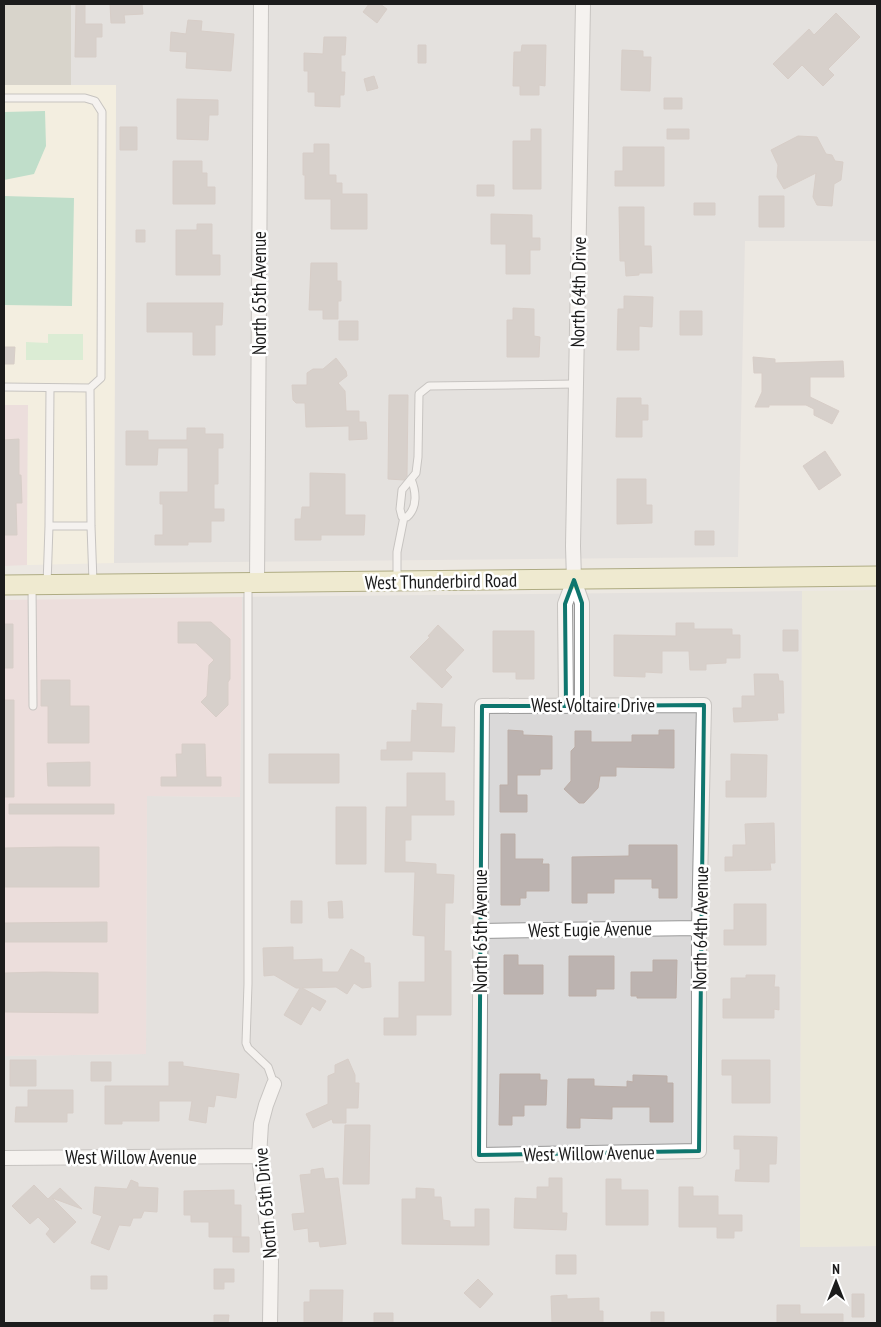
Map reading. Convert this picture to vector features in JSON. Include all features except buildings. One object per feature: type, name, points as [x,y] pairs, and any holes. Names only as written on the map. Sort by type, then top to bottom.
[{"type":"main road","name":"West Thunderbird Road","points":[[4,585],[877,576]]},
{"type":"street","name":"North 65th Avenue","points":[[252,583],[261,4]]},
{"type":"street","name":"North 64th Drive","points":[[582,4],[574,580],[582,603],[582,706]]},
{"type":"street","name":"North 64th Drive","points":[[566,706],[564,604],[574,580]]},
{"type":"street","points":[[566,653],[582,653]]},
{"type":"street","name":"West Voltaire Drive","points":[[482,706],[704,705]]},
{"type":"street","name":"North 64th Avenue","points":[[698,1151],[699,928],[704,705]]},
{"type":"street","name":"North 65th Avenue","points":[[479,1155],[482,706]]},
{"type":"street","name":"West Eugie Avenue","points":[[480,931],[699,928]]},
{"type":"street","name":"North 65th Drive","points":[[270,1323],[271,1261],[259,1156],[261,1124],[274,1084]]},
{"type":"street","name":"West Willow Avenue","points":[[479,1155],[698,1151]]},
{"type":"street","name":"West Willow Avenue","points":[[4,1158],[259,1156]]},
{"type":"lane","points":[[4,98],[85,98],[96,101],[102,112],[101,378],[90,388],[4,387]]},
{"type":"lane","points":[[397,581],[397,552],[404,517],[402,517],[400,509],[402,490],[416,473],[418,457],[419,394],[429,386],[576,384]]},
{"type":"lane","points":[[33,706],[40,585],[49,526],[50,388]]},
{"type":"lane","points":[[90,388],[93,585]]},
{"type":"lane","points":[[404,517],[411,514],[415,498],[415,489],[411,479]]},
{"type":"lane","points":[[49,526],[91,526]]},
{"type":"lane","points":[[252,583],[246,1043],[248,1048],[268,1067],[274,1084]]},
{"type":"highlighted area","points":[[574,580],[582,603],[582,706],[704,705],[699,1151],[479,1155],[482,706],[566,706],[565,604]]},
{"type":"shaded area","points":[[4,4],[71,4],[71,85],[4,85]]},
{"type":"shaded area","points":[[71,4],[877,4],[877,241],[745,241],[738,557],[114,563],[116,85],[71,85]]},
{"type":"shaded area","points":[[4,85],[116,85],[114,563],[27,565],[28,405],[4,405]]},
{"type":"shaded area","points":[[4,405],[28,405],[27,565],[4,566]]},
{"type":"shaded area","points":[[802,591],[800,1247],[877,1246],[877,1323],[4,1323],[4,1056],[146,1054],[147,796],[240,797],[242,597]]},
{"type":"shaded area","points":[[242,597],[240,797],[147,796],[146,1054],[4,1056],[4,600]]},
{"type":"green space","points":[[45,111],[46,146],[34,174],[4,180],[4,112]]},
{"type":"green space","points":[[4,196],[74,198],[72,306],[4,305]]},
{"type":"green space","points":[[48,334],[83,334],[83,360],[26,360],[26,342],[48,343]]},
{"type":"green space","points":[[877,590],[877,1246],[800,1247],[802,591]]}]
